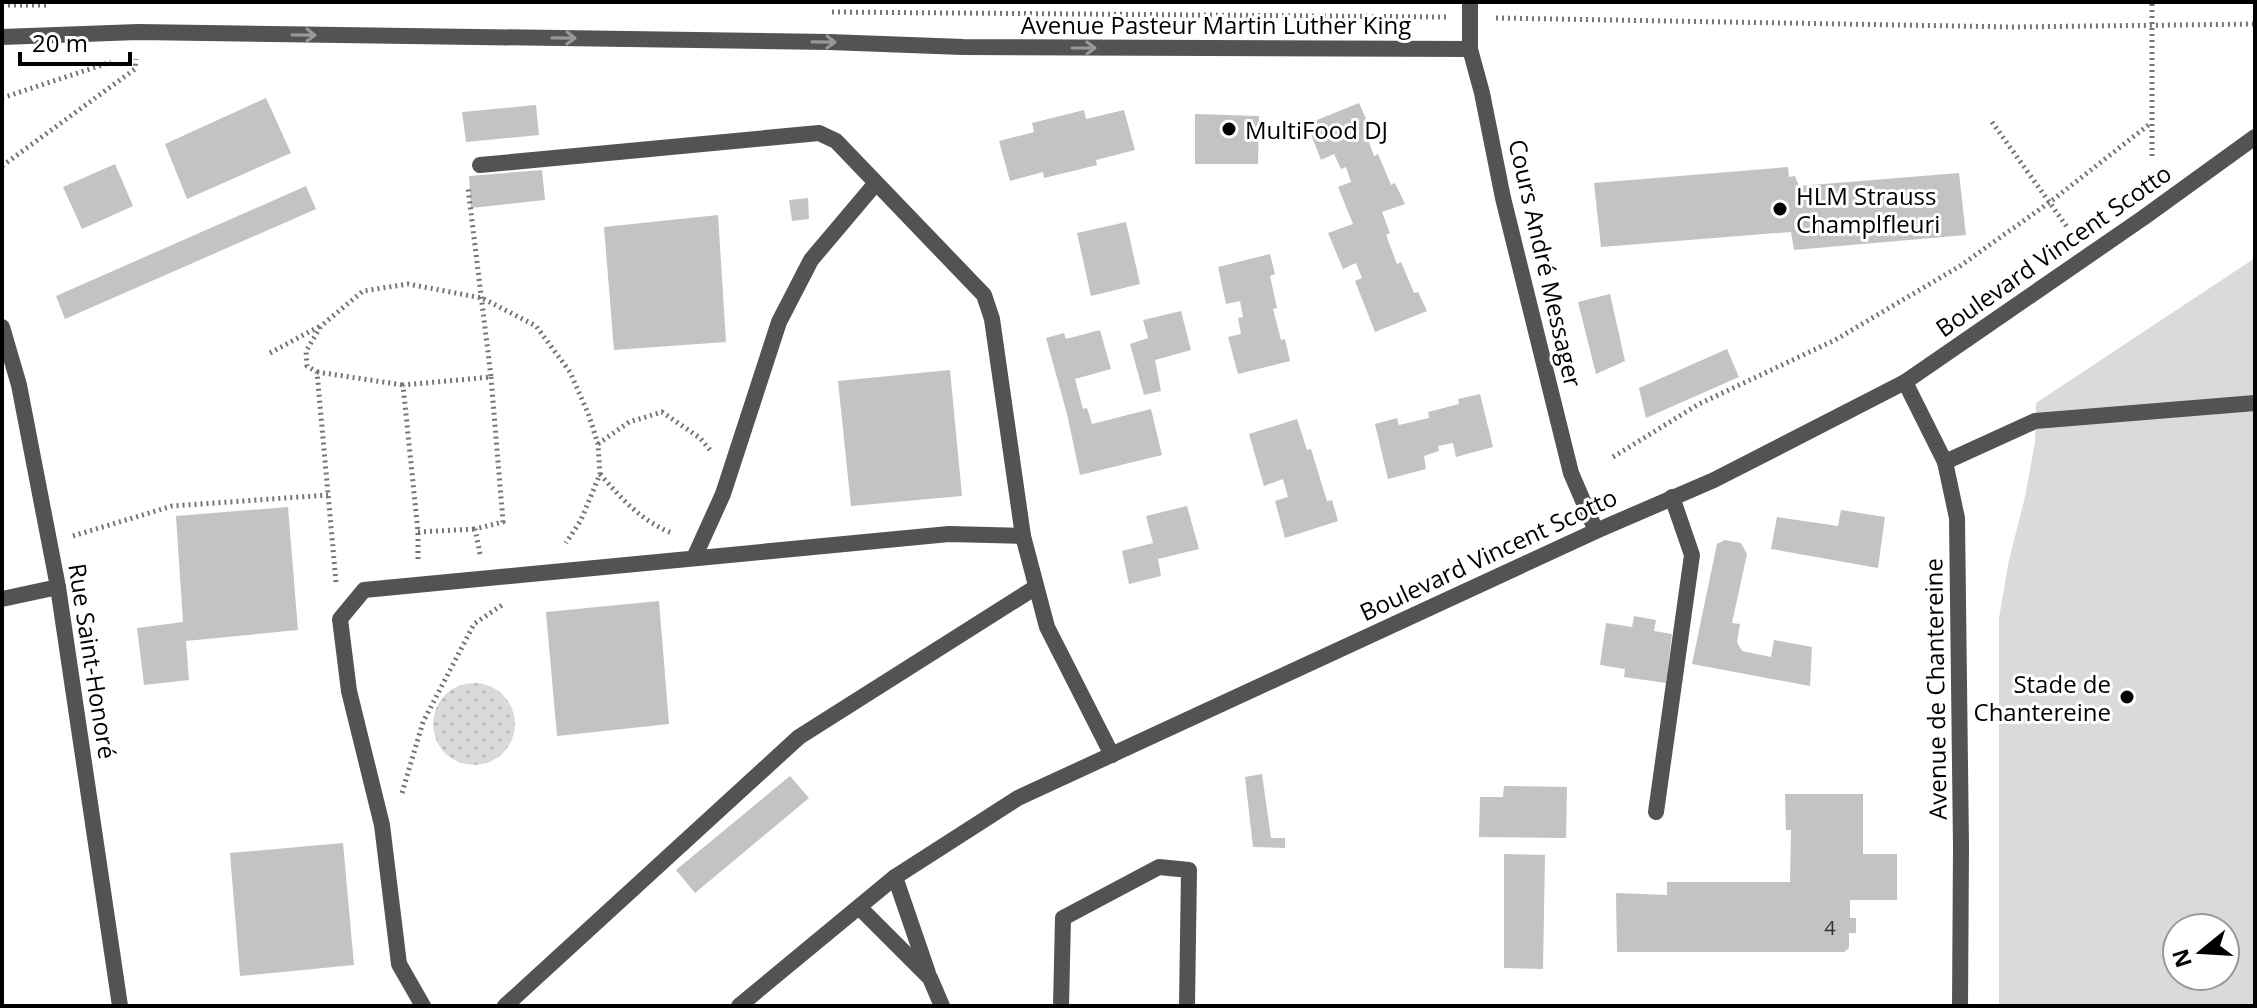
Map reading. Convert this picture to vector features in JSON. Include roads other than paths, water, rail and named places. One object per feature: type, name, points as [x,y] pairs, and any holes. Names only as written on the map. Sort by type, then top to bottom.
[{"type":"street","name":"Cours André Messager","points":[[1470,10],[1470,49],[1503,198],[1571,473],[1596,531]]},
{"type":"street","name":"Avenue Pasteur Martin Luther King","points":[[2,37],[138,32],[829,42],[963,47],[1470,49]]},
{"type":"street","points":[[480,165],[819,133],[836,141],[984,295],[992,319],[1023,536],[1047,627],[1112,755]]},
{"type":"street","name":"Boulevard Vincent Scotto","points":[[739,1006],[895,877],[1018,798],[1596,531],[1714,480],[1905,382],[2131,227],[2255,137]]},
{"type":"street","points":[[698,551],[723,494],[779,322],[811,260],[876,183]]},
{"type":"street","name":"Rue Saint-Honoré","points":[[2,327],[19,385],[58,587],[120,1006]]},
{"type":"street","name":"Avenue de Chantereine","points":[[1905,382],[1945,462],[1957,518],[1960,1006]]},
{"type":"street","points":[[1945,462],[2035,421],[2255,403]]},
{"type":"street","points":[[1656,812],[1692,555],[1672,497]]},
{"type":"street","points":[[423,1006],[399,964],[382,825],[349,691],[340,619],[364,590],[547,572],[698,551],[949,534],[1023,536]]},
{"type":"street","points":[[2,599],[58,587]]},
{"type":"street","points":[[505,1006],[799,737],[1036,587]]},
{"type":"street","points":[[1061,1006],[1063,918],[1159,867],[1189,870],[1187,1006]]},
{"type":"street","points":[[895,877],[942,1006]]},
{"type":"street","points":[[859,907],[930,978]]},
{"type":"place","name":"MultiFood DJ","points":[[1229,129]]},
{"type":"place","name":"HLM Strauss Champlfleuri","points":[[1780,209]]},
{"type":"place","name":"Stade de Chantereine","points":[[2127,697]]}]
